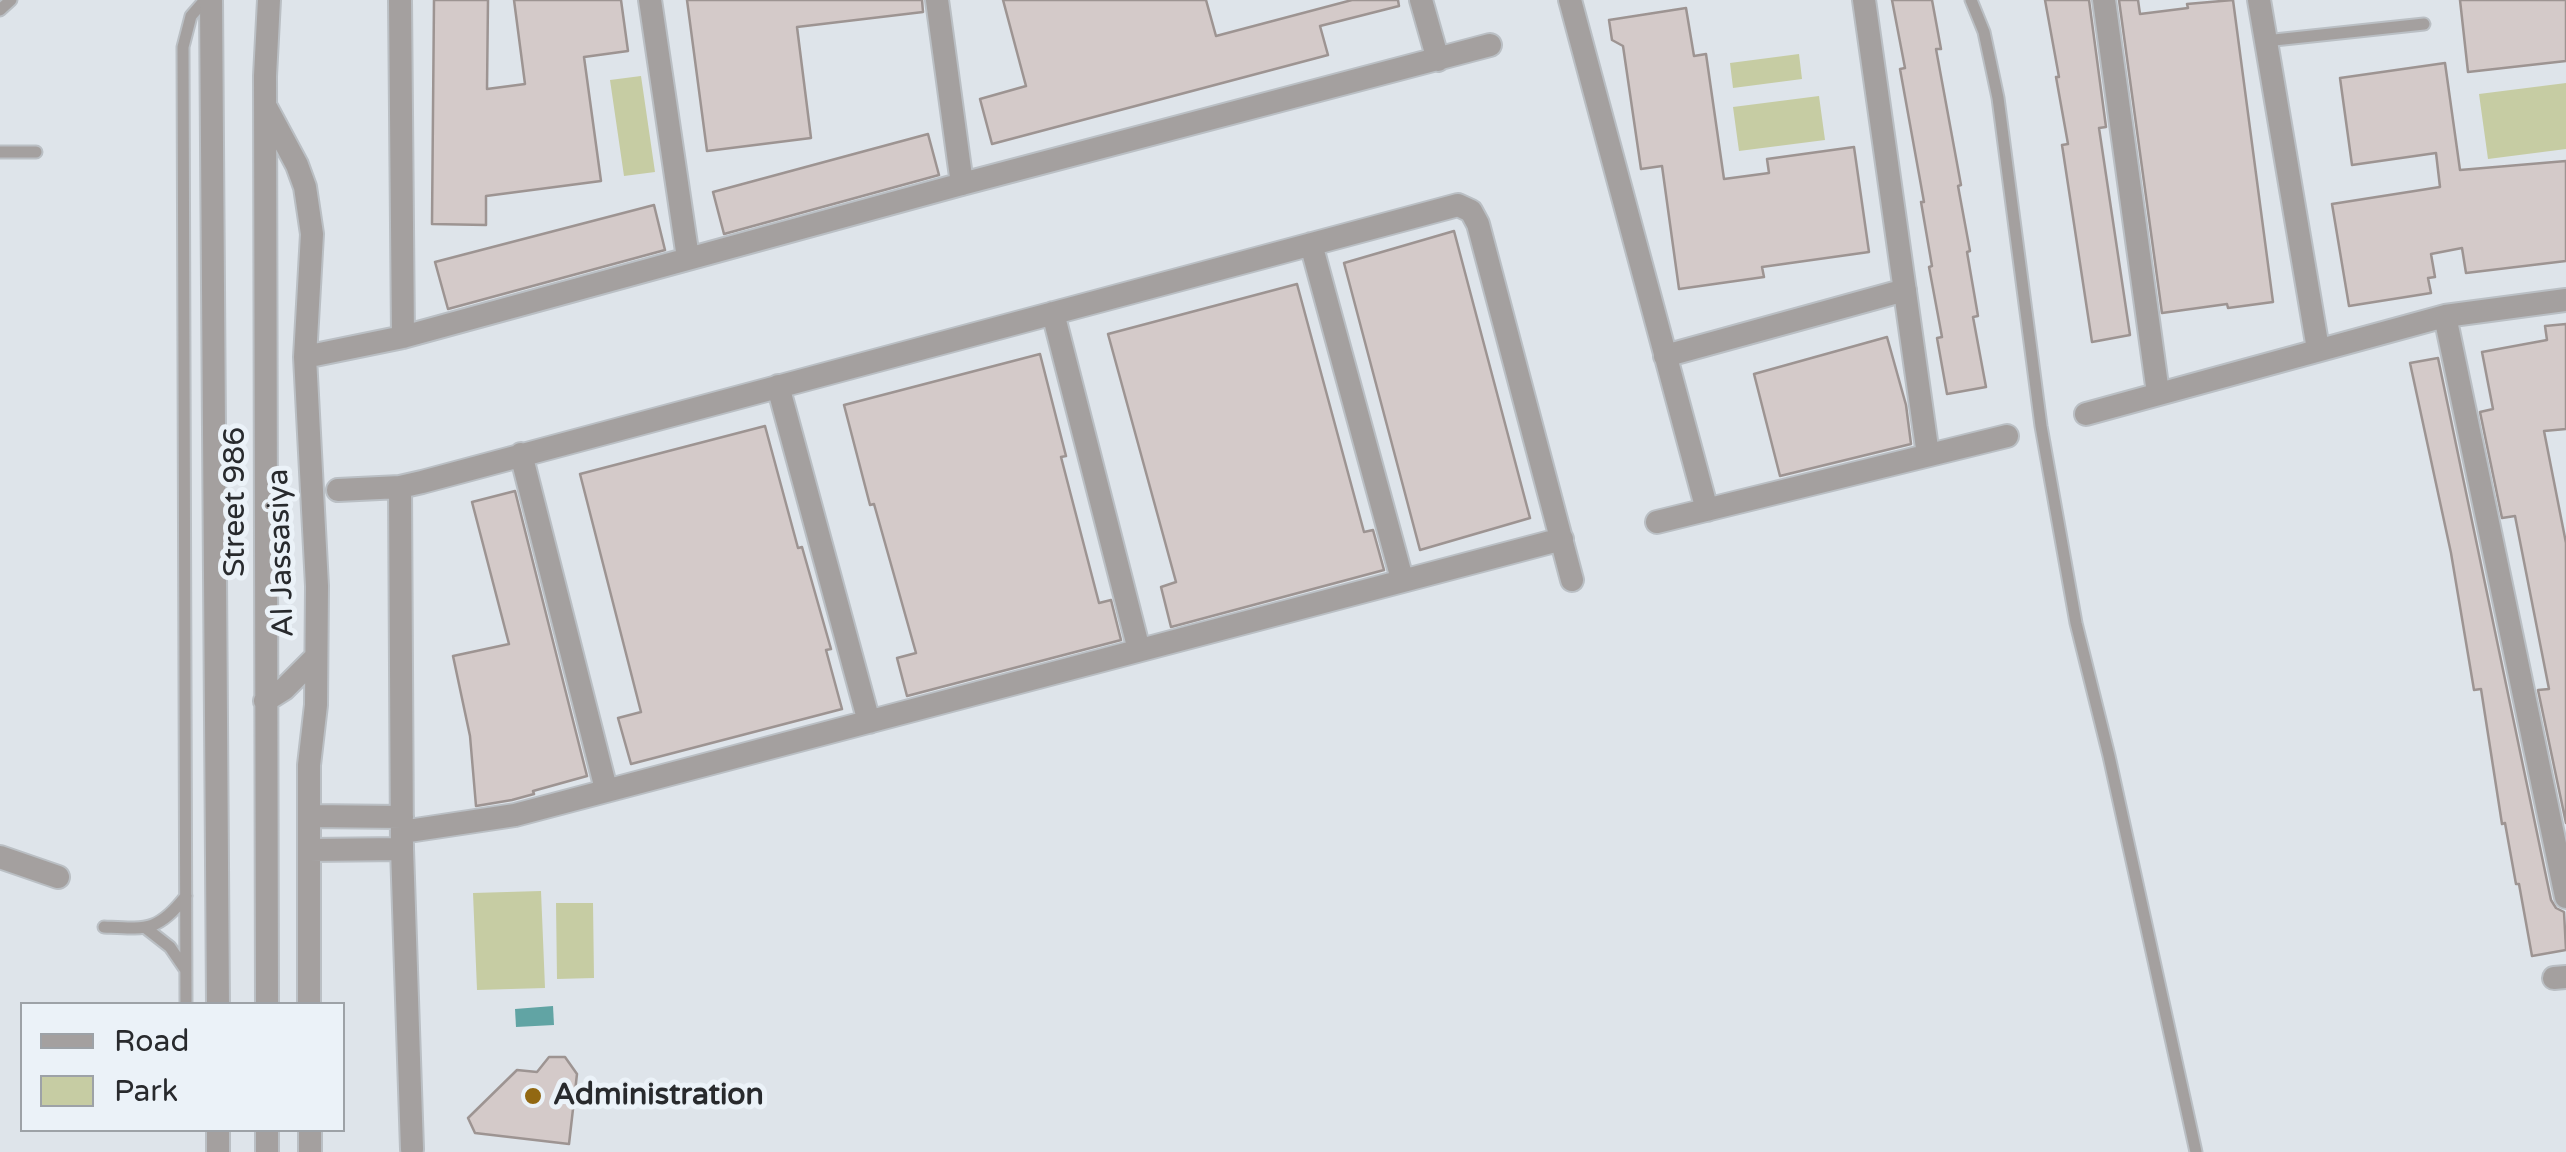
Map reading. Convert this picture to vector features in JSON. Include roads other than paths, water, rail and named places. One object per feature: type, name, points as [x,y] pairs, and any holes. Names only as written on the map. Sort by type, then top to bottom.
[{"type":"street","name":"Street 986","points":[[208,0],[218,1002]]},
{"type":"street","name":"Street 986","points":[[267,1002],[269,0]]},
{"type":"street","points":[[400,0],[404,337]]},
{"type":"street","points":[[650,0],[688,258]]},
{"type":"street","points":[[937,0],[962,184]]},
{"type":"street","points":[[1421,0],[1438,60]]},
{"type":"street","points":[[1570,0],[1706,510]]},
{"type":"street","points":[[1864,0],[1928,455]]},
{"type":"street","points":[[2104,0],[2158,393]]},
{"type":"street","points":[[2259,0],[2318,349]]},
{"type":"street","points":[[305,357],[404,337],[1490,45]]},
{"type":"street","name":"Al Jassasiya","points":[[267,109],[297,164],[310,210],[312,257],[305,357],[317,586],[309,816],[309,1002]]},
{"type":"street","points":[[338,490],[400,487],[1458,205],[1471,211],[1478,224],[1572,580]]},
{"type":"street","points":[[1311,244],[1402,580]]},
{"type":"street","points":[[1665,356],[1905,290]]},
{"type":"street","points":[[2086,414],[2445,316],[2566,300]]},
{"type":"street","points":[[1053,313],[1140,650]]},
{"type":"street","points":[[2445,316],[2558,817],[2566,897]]},
{"type":"street","points":[[778,386],[870,722]]},
{"type":"street","points":[[1657,522],[2008,436]]},
{"type":"street","points":[[521,454],[606,789]]},
{"type":"street","points":[[400,487],[402,833],[412,1149]]},
{"type":"street","points":[[309,850],[515,814],[1562,539]]},
{"type":"street","points":[[266,701],[284,690],[316,658]]},
{"type":"street","points":[[309,816],[402,833]]},
{"type":"street","points":[[0,856],[58,877]]},
{"type":"lane","points":[[0,10],[11,0]]},
{"type":"lane","points":[[186,1002],[183,47],[192,16],[208,0]]},
{"type":"lane","points":[[1971,0],[1984,32],[1998,98],[2041,426],[2076,623],[2196,1152]]},
{"type":"lane","points":[[2266,41],[2424,24]]},
{"type":"lane","points":[[0,152],[36,152]]},
{"type":"lane","points":[[104,927],[148,929],[169,915],[186,896]]},
{"type":"lane","points":[[148,929],[170,948],[186,972]]},
{"type":"water","points":[[553,1006],[554,1025],[516,1027],[515,1009]]},
{"type":"place","name":"Administration","points":[[533,1096]]}]
